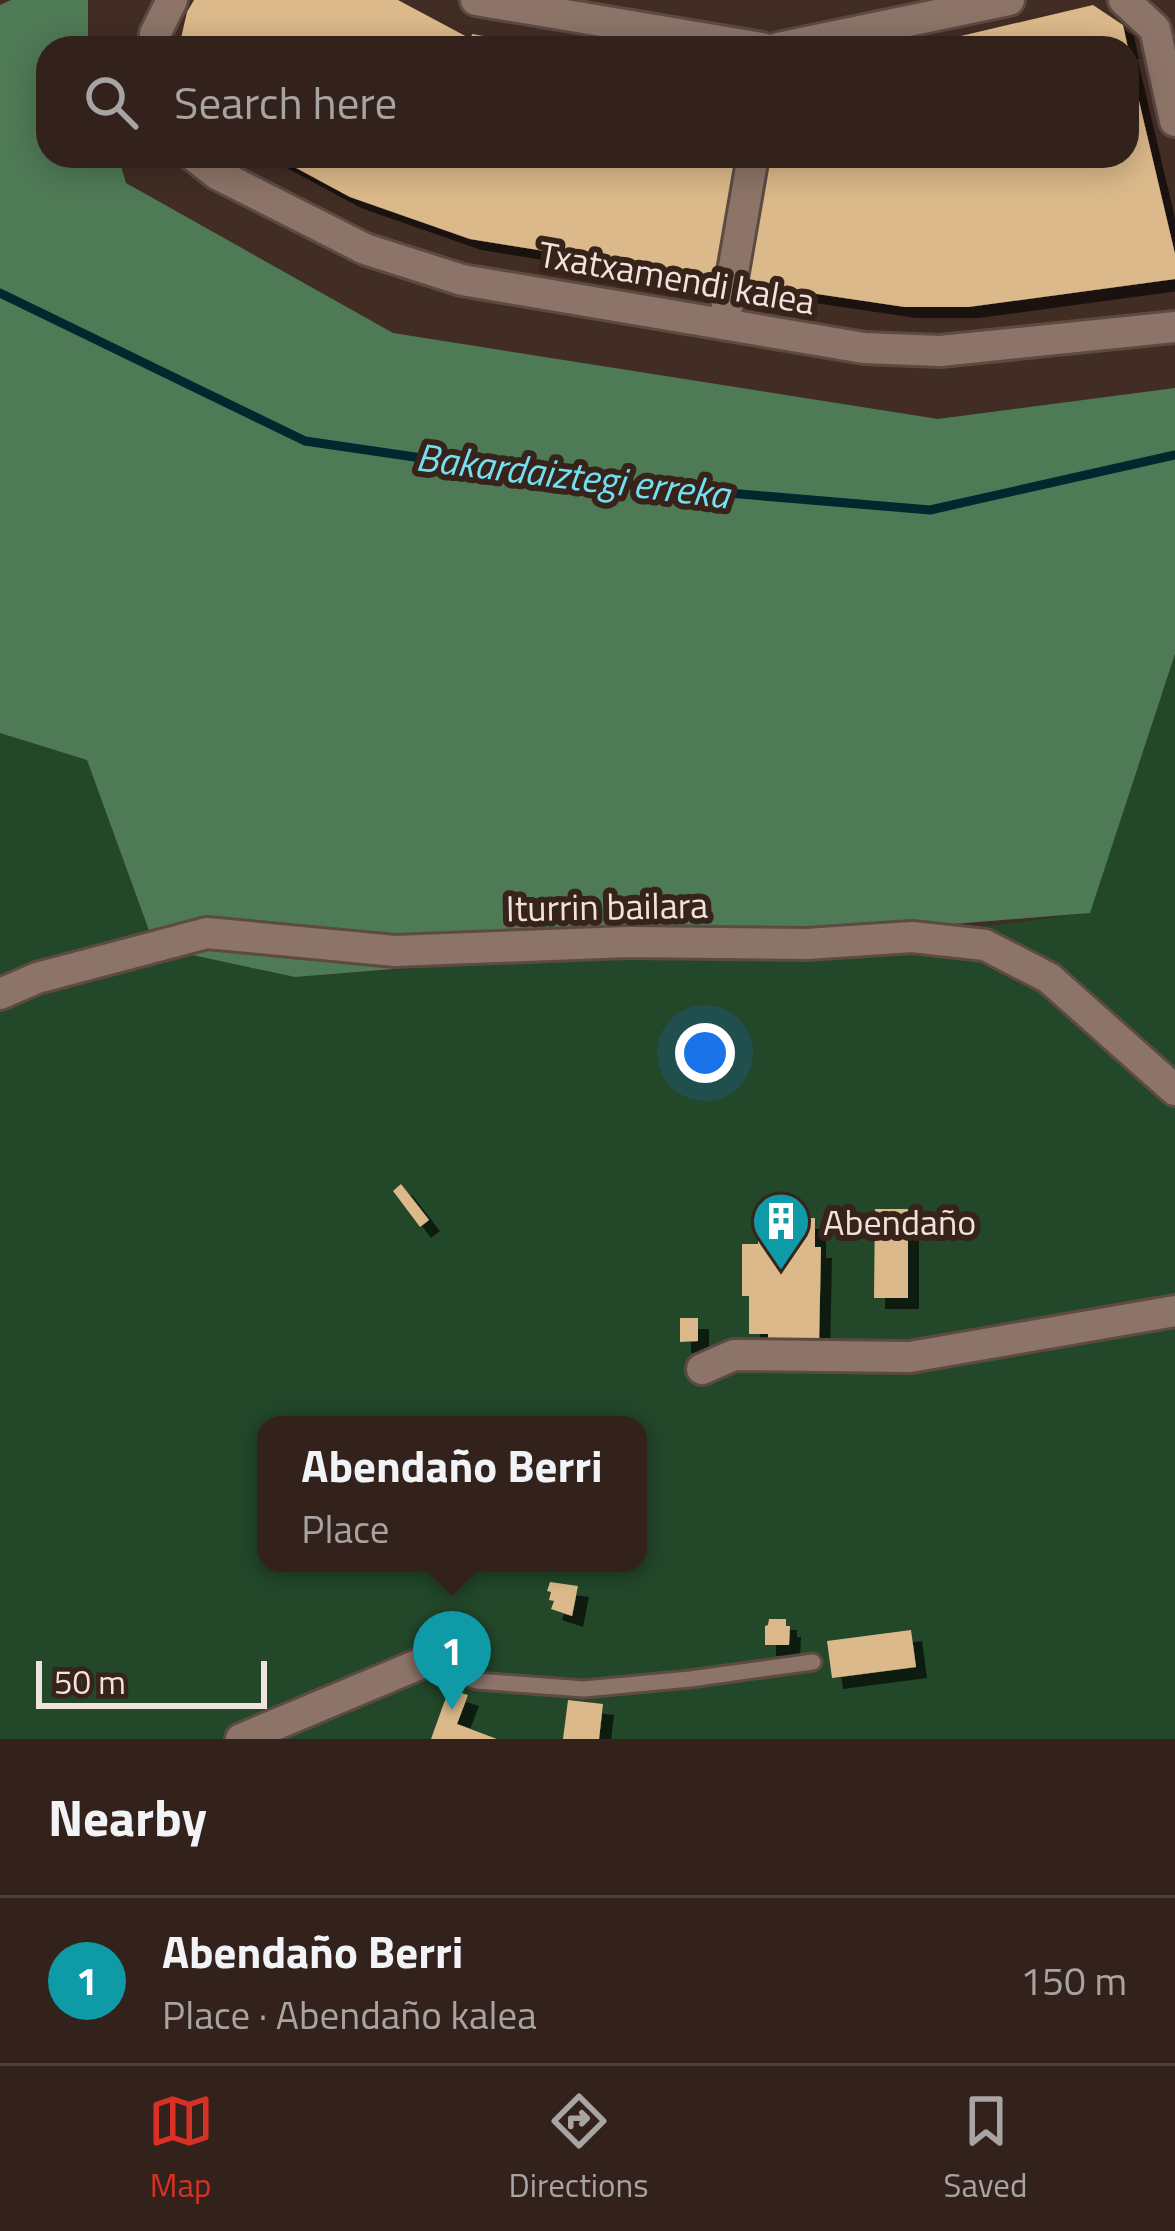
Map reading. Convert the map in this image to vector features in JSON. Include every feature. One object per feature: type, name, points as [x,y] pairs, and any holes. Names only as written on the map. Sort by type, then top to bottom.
[{"type":"street","points":[[154,36],[172,0]]},
{"type":"street","points":[[476,0],[690,36]]},
{"type":"street","points":[[836,36],[1009,0]]},
{"type":"street","points":[[1124,0],[1155,29],[1175,121]]},
{"type":"street","name":"Txatxamendi kalea","points":[[210,168],[365,249],[462,280],[724,325],[864,348],[940,351],[1175,327]]},
{"type":"street","points":[[724,325],[751,168]]},
{"type":"street","name":"Iturrin bailara","points":[[0,994],[38,978],[207,933],[395,951],[627,942],[807,944],[912,937],[985,945],[1049,978],[1175,1090]]},
{"type":"street","points":[[702,1369],[734,1355],[910,1357],[1175,1311]]},
{"type":"street","points":[[241,1739],[427,1661]]},
{"type":"lane","points":[[427,1661],[476,1681],[584,1689],[813,1662]]},
{"type":"green space","points":[[11,0],[88,0],[88,36],[36,36],[36,168],[122,168],[126,183],[393,333],[938,419],[1175,388],[1175,654],[1090,913],[295,977],[155,947],[87,760],[0,733],[0,5]]},
{"type":"green space","points":[[1175,654],[1175,1739],[0,1739],[0,733],[87,760],[155,947],[295,977],[959,930],[1089,913]]},
{"type":"building","points":[[194,0],[398,0],[465,36],[181,36]]},
{"type":"building","points":[[1093,5],[1123,25],[1125,36],[961,36]]},
{"type":"building","points":[[1139,101],[1175,254],[1175,279],[968,307],[905,307],[744,283],[763,168],[1139,168]]},
{"type":"building","points":[[296,168],[742,168],[720,279],[470,239],[350,197]]},
{"type":"building","points":[[401,1184],[429,1220],[420,1227],[393,1191]]},
{"type":"building","points":[[875,1209],[908,1209],[908,1298],[874,1298]]},
{"type":"building","name":"Abendaño","points":[[758,1218],[815,1218],[815,1247],[821,1247],[819,1345],[768,1345],[768,1334],[749,1334],[749,1296],[742,1296],[742,1244],[758,1244]]},
{"type":"building","points":[[680,1318],[698,1318],[698,1341],[680,1342]]},
{"type":"building","points":[[550,1582],[578,1586],[572,1616],[551,1609]]},
{"type":"building","points":[[769,1619],[786,1619],[789,1645],[765,1645]]},
{"type":"building","points":[[911,1630],[916,1667],[832,1678],[827,1641]]},
{"type":"building","points":[[449,1689],[468,1695],[457,1724],[497,1739],[431,1739]]},
{"type":"building","points":[[568,1700],[603,1704],[599,1739],[563,1739]]},
{"type":"waterway","name":"Bakardaiztegi erreka","points":[[0,293],[305,441],[573,480],[930,510],[1175,455]]},
{"type":"place","name":"Abendaño","points":[[781,1272]]},
{"type":"place","name":"Abendaño Berri","points":[[452,1710]]}]
